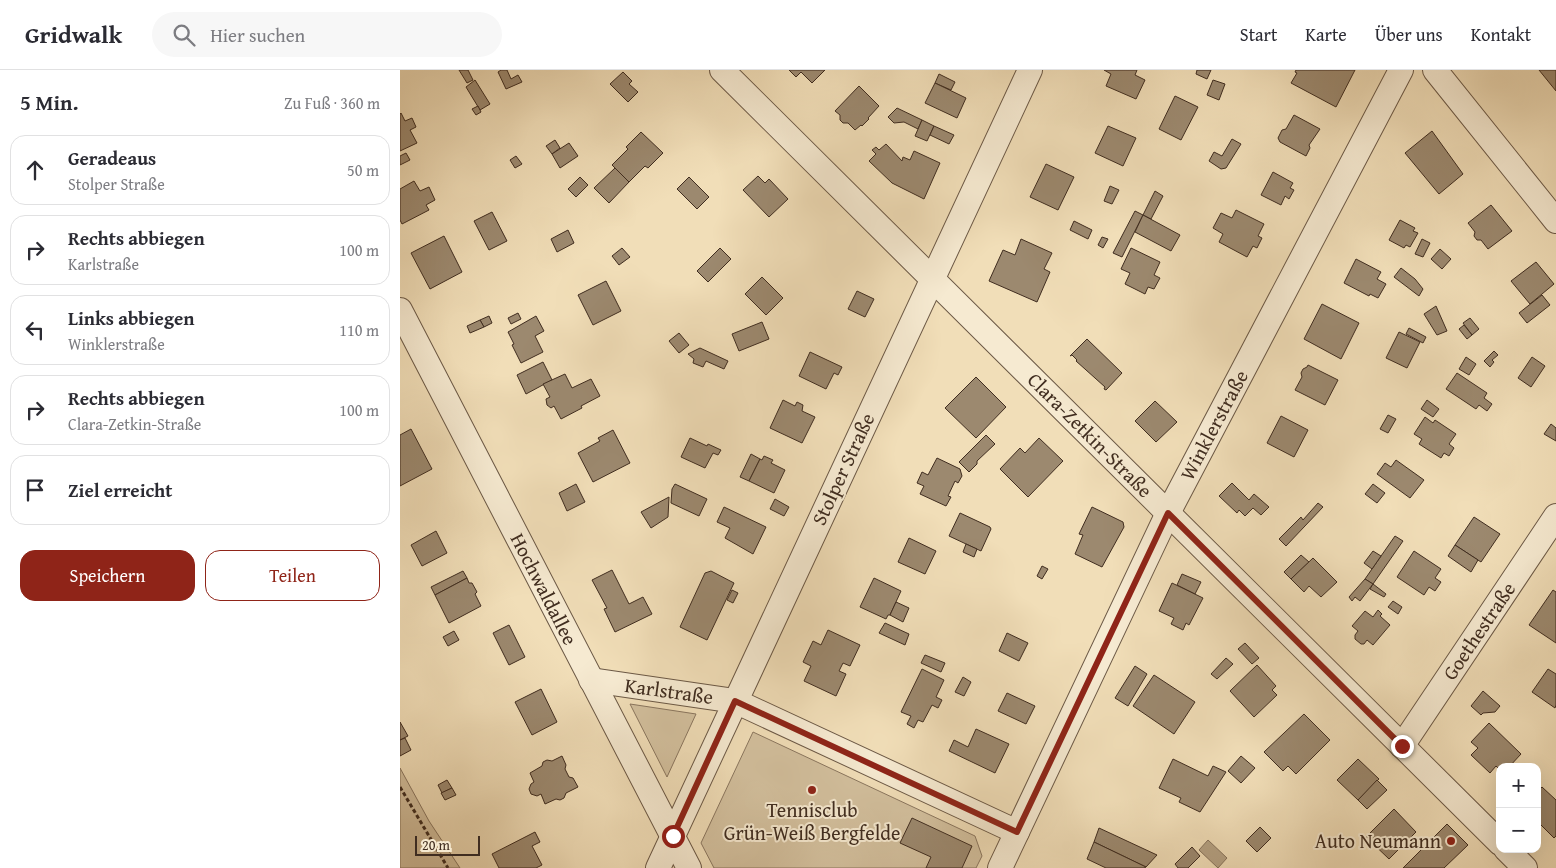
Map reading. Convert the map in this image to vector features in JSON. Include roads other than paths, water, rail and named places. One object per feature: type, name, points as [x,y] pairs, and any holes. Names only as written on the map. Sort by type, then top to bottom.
[{"type":"street","name":"Clara-Zetkin-Straße","points":[[722,70],[1496,839]]},
{"type":"street","name":"Stolper Straße","points":[[658,868],[1030,70]]},
{"type":"street","name":"Winklerstraße","points":[[1000,868],[1168,513],[1402,70]]},
{"type":"street","points":[[1435,70],[1556,221]]},
{"type":"street","name":"Hochwaldallee","points":[[400,310],[689,868]]},
{"type":"street","name":"Goethestraße","points":[[1402,746],[1556,516]]},
{"type":"street","name":"Karlstraße","points":[[592,680],[735,701],[1017,832]]},
{"type":"street","points":[[1510,853],[1524,868]]},
{"type":"place","name":"Tennisclub Grün-Weiß Bergfelde","points":[[812,790]]},
{"type":"place","name":"Auto Neumann","points":[[1451,841]]}]
